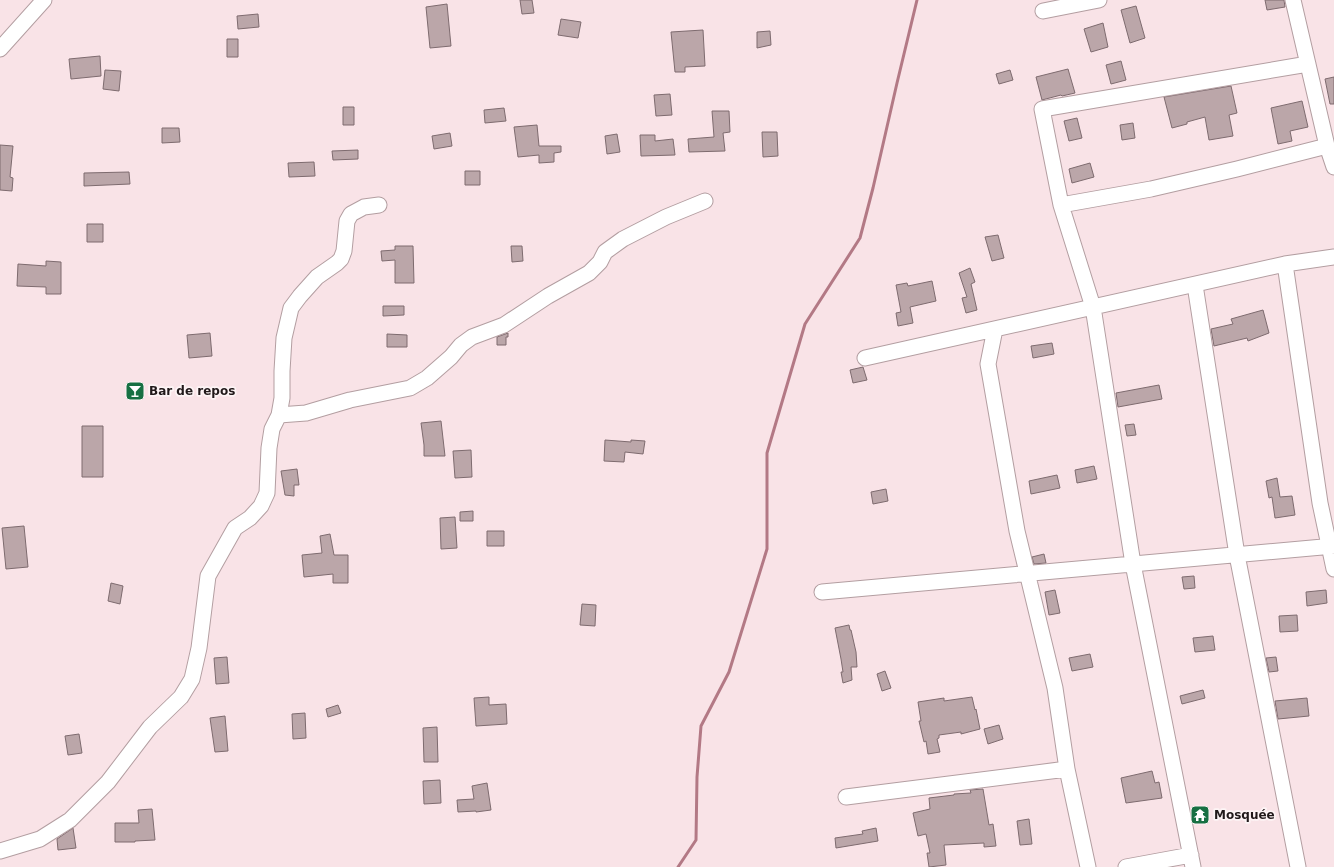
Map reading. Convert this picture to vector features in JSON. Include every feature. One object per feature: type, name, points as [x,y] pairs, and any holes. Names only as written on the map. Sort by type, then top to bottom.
[{"type":"street","points":[[0,49],[44,0]]},
{"type":"street","points":[[1043,11],[1098,0]]},
{"type":"street","points":[[1293,0],[1327,146],[1334,167]]},
{"type":"street","points":[[1126,867],[1192,861],[1133,564],[1093,307],[1061,205],[1042,109],[1308,64]]},
{"type":"street","points":[[1061,205],[1150,189],[1327,146]]},
{"type":"street","points":[[279,415],[306,413],[350,400],[410,388],[427,378],[451,357],[461,345],[472,337],[504,325],[548,296],[589,273],[600,262],[605,252],[623,239],[666,217],[705,201]]},
{"type":"street","points":[[0,851],[40,839],[70,820],[108,782],[150,728],[181,697],[192,679],[200,648],[208,576],[235,528],[250,518],[261,506],[267,493],[269,448],[272,429],[279,415],[282,398],[284,338],[292,308],[300,296],[317,277],[341,259],[344,251],[347,221],[351,214],[364,207],[378,205]]},
{"type":"street","points":[[865,358],[1285,264],[1334,257]]},
{"type":"street","points":[[1285,264],[1320,503],[1332,546],[1334,569]]},
{"type":"street","points":[[1194,285],[1237,555],[1298,867]]},
{"type":"street","points":[[995,329],[988,364],[1017,531],[1055,688],[1067,769],[1088,867]]},
{"type":"street","points":[[822,592],[1332,546]]},
{"type":"street","points":[[846,797],[1067,769]]},
{"type":"building","points":[[520,0],[532,0],[534,13],[522,14]]},
{"type":"building","points":[[1265,0],[1284,0],[1285,7],[1267,10]]},
{"type":"building","points":[[447,4],[451,46],[430,48],[426,7]]},
{"type":"building","points":[[1136,6],[1145,38],[1130,43],[1121,10]]},
{"type":"building","points":[[258,14],[259,27],[238,29],[237,16]]},
{"type":"building","points":[[561,19],[581,22],[578,38],[558,35]]},
{"type":"building","points":[[1103,23],[1108,47],[1091,52],[1084,29]]},
{"type":"building","points":[[703,30],[705,66],[685,67],[685,72],[675,72],[671,32]]},
{"type":"building","points":[[770,31],[771,45],[757,48],[757,32]]},
{"type":"building","points":[[227,39],[238,39],[238,57],[227,57]]},
{"type":"building","points":[[100,56],[101,76],[71,79],[69,59]]},
{"type":"building","points":[[1121,61],[1126,80],[1111,84],[1106,65]]},
{"type":"building","points":[[1068,69],[1075,93],[1042,100],[1036,77]]},
{"type":"building","points":[[105,70],[121,71],[119,91],[103,89]]},
{"type":"building","points":[[1010,70],[1013,80],[999,84],[996,74]]},
{"type":"building","points":[[1334,77],[1334,104],[1330,104],[1325,79]]},
{"type":"building","points":[[1231,86],[1237,113],[1229,115],[1233,136],[1209,140],[1205,117],[1172,128],[1164,97]]},
{"type":"building","points":[[670,94],[672,115],[656,116],[654,95]]},
{"type":"building","points":[[1302,101],[1308,127],[1290,131],[1292,141],[1278,144],[1271,108]]},
{"type":"building","points":[[343,107],[354,107],[354,125],[343,125]]},
{"type":"building","points":[[504,108],[506,121],[485,123],[484,110]]},
{"type":"building","points":[[712,111],[729,111],[730,132],[723,133],[725,151],[689,152],[688,139],[714,137]]},
{"type":"building","points":[[1077,118],[1082,138],[1069,141],[1064,121]]},
{"type":"building","points":[[1133,123],[1135,138],[1122,140],[1120,125]]},
{"type":"building","points":[[537,125],[539,146],[561,146],[561,152],[554,153],[554,162],[539,163],[539,155],[518,157],[514,127]]},
{"type":"building","points":[[162,128],[179,128],[180,142],[162,143]]},
{"type":"building","points":[[762,132],[777,132],[778,156],[763,157]]},
{"type":"building","points":[[450,133],[452,146],[434,149],[432,136]]},
{"type":"building","points":[[617,134],[620,152],[607,154],[605,136]]},
{"type":"building","points":[[640,135],[655,135],[655,141],[673,139],[675,155],[641,156]]},
{"type":"building","points":[[0,145],[13,146],[10,177],[13,178],[12,191],[0,190]]},
{"type":"building","points":[[358,150],[358,159],[333,160],[332,151]]},
{"type":"building","points":[[314,162],[315,176],[289,177],[288,163]]},
{"type":"building","points":[[1090,163],[1094,177],[1072,183],[1069,169]]},
{"type":"building","points":[[465,171],[480,171],[480,185],[465,185]]},
{"type":"building","points":[[129,172],[130,184],[84,186],[84,173]]},
{"type":"building","points":[[87,224],[103,224],[103,242],[87,242]]},
{"type":"building","points":[[998,235],[1004,258],[992,261],[985,237]]},
{"type":"building","points":[[395,246],[413,246],[414,283],[395,283],[395,260],[382,261],[381,251],[395,250]]},
{"type":"building","points":[[511,246],[522,246],[523,261],[512,262]]},
{"type":"building","points":[[46,261],[61,262],[61,294],[46,294],[46,287],[17,286],[18,264],[46,266]]},
{"type":"building","points":[[970,268],[975,282],[971,284],[977,310],[966,313],[962,298],[967,297],[959,273]]},
{"type":"building","points":[[932,281],[936,301],[910,307],[913,323],[898,326],[896,313],[901,312],[896,285],[907,283],[908,286]]},
{"type":"building","points":[[383,306],[404,306],[404,315],[383,316]]},
{"type":"building","points":[[1263,310],[1269,333],[1248,341],[1247,338],[1214,346],[1211,329],[1233,324],[1231,319]]},
{"type":"building","points":[[210,333],[212,356],[189,358],[187,335]]},
{"type":"building","points":[[508,333],[508,337],[506,337],[506,345],[497,345],[497,337]]},
{"type":"building","points":[[387,334],[407,335],[407,347],[387,347]]},
{"type":"building","points":[[1052,343],[1054,354],[1033,358],[1031,346]]},
{"type":"building","points":[[863,367],[867,380],[853,383],[850,370]]},
{"type":"building","points":[[1159,385],[1162,399],[1118,407],[1116,393]]},
{"type":"building","points":[[441,421],[445,456],[424,456],[421,423]]},
{"type":"building","points":[[1134,424],[1136,435],[1127,436],[1125,425]]},
{"type":"building","points":[[82,426],[103,426],[103,477],[82,477]]},
{"type":"building","points":[[605,440],[631,442],[631,440],[645,441],[643,454],[625,452],[624,462],[604,461]]},
{"type":"building","points":[[471,450],[472,477],[455,478],[453,451]]},
{"type":"building","points":[[1094,466],[1097,479],[1077,483],[1075,470]]},
{"type":"building","points":[[297,469],[299,485],[294,485],[294,496],[285,495],[281,471]]},
{"type":"building","points":[[1057,475],[1060,488],[1031,494],[1029,481]]},
{"type":"building","points":[[1277,478],[1280,497],[1292,496],[1295,515],[1275,518],[1272,497],[1269,498],[1266,481]]},
{"type":"building","points":[[886,489],[888,501],[873,504],[871,492]]},
{"type":"building","points":[[473,511],[473,521],[460,521],[460,512]]},
{"type":"building","points":[[455,517],[457,548],[441,549],[440,518]]},
{"type":"building","points":[[24,526],[28,567],[6,569],[2,528]]},
{"type":"building","points":[[487,531],[504,531],[504,546],[487,546]]},
{"type":"building","points":[[330,534],[334,555],[348,555],[348,583],[333,583],[333,574],[304,577],[302,555],[322,553],[320,536]]},
{"type":"building","points":[[1044,554],[1046,563],[1034,564],[1032,557]]},
{"type":"building","points":[[1194,576],[1195,588],[1184,589],[1182,577]]},
{"type":"building","points":[[111,583],[123,586],[120,604],[108,601]]},
{"type":"building","points":[[1055,590],[1060,613],[1049,615],[1045,592]]},
{"type":"building","points":[[1326,590],[1327,603],[1307,606],[1306,592]]},
{"type":"building","points":[[582,604],[596,605],[595,626],[580,625]]},
{"type":"building","points":[[1297,615],[1298,631],[1280,632],[1279,616]]},
{"type":"building","points":[[849,625],[856,652],[857,667],[851,667],[852,680],[843,683],[841,672],[843,672],[835,628]]},
{"type":"building","points":[[1213,636],[1215,650],[1195,652],[1193,638]]},
{"type":"building","points":[[1090,654],[1093,667],[1072,671],[1069,658]]},
{"type":"building","points":[[227,657],[229,683],[216,684],[214,658]]},
{"type":"building","points":[[1276,657],[1278,671],[1269,672],[1266,658]]},
{"type":"building","points":[[885,671],[891,688],[882,691],[877,674]]},
{"type":"building","points":[[1203,690],[1205,698],[1182,704],[1180,696]]},
{"type":"building","points":[[489,697],[489,705],[506,704],[507,724],[476,726],[474,698]]},
{"type":"building","points":[[972,697],[980,729],[961,734],[961,732],[939,735],[939,738],[937,739],[940,752],[928,754],[926,741],[924,742],[919,721],[921,721],[918,702],[944,698],[944,701]]},
{"type":"building","points":[[1307,698],[1309,716],[1278,719],[1275,701]]},
{"type":"building","points":[[338,705],[341,713],[328,717],[326,709]]},
{"type":"building","points":[[305,713],[306,738],[293,739],[292,714]]},
{"type":"building","points":[[225,716],[228,751],[215,752],[210,718]]},
{"type":"building","points":[[999,725],[1003,739],[988,744],[984,729]]},
{"type":"building","points":[[437,727],[438,762],[424,762],[423,728]]},
{"type":"building","points":[[79,734],[82,753],[68,755],[65,736]]},
{"type":"building","points":[[1152,771],[1155,783],[1159,782],[1162,798],[1126,803],[1121,778]]},
{"type":"building","points":[[440,780],[441,803],[424,804],[423,781]]},
{"type":"building","points":[[487,783],[491,810],[458,812],[457,800],[474,799],[472,786]]},
{"type":"building","points":[[983,789],[989,825],[993,824],[996,846],[984,847],[984,843],[944,845],[946,865],[929,867],[927,853],[930,853],[926,834],[918,836],[913,813],[930,809],[929,798],[971,793],[970,790]]},
{"type":"building","points":[[152,809],[155,840],[115,842],[115,823],[139,823],[138,810]]},
{"type":"building","points":[[1029,819],[1032,844],[1020,845],[1017,821]]},
{"type":"building","points":[[73,828],[76,848],[58,850],[57,839]]},
{"type":"building","points":[[876,828],[878,841],[836,848],[835,838],[863,834],[862,831]]},
{"type":"waterway","points":[[678,867],[696,840],[697,777],[701,726],[729,672],[767,549],[767,453],[805,324],[860,238],[917,0]]},
{"type":"place","name":"Bar de repos","points":[[135,391]]},
{"type":"place","name":"Mosquée","points":[[1200,815]]}]
